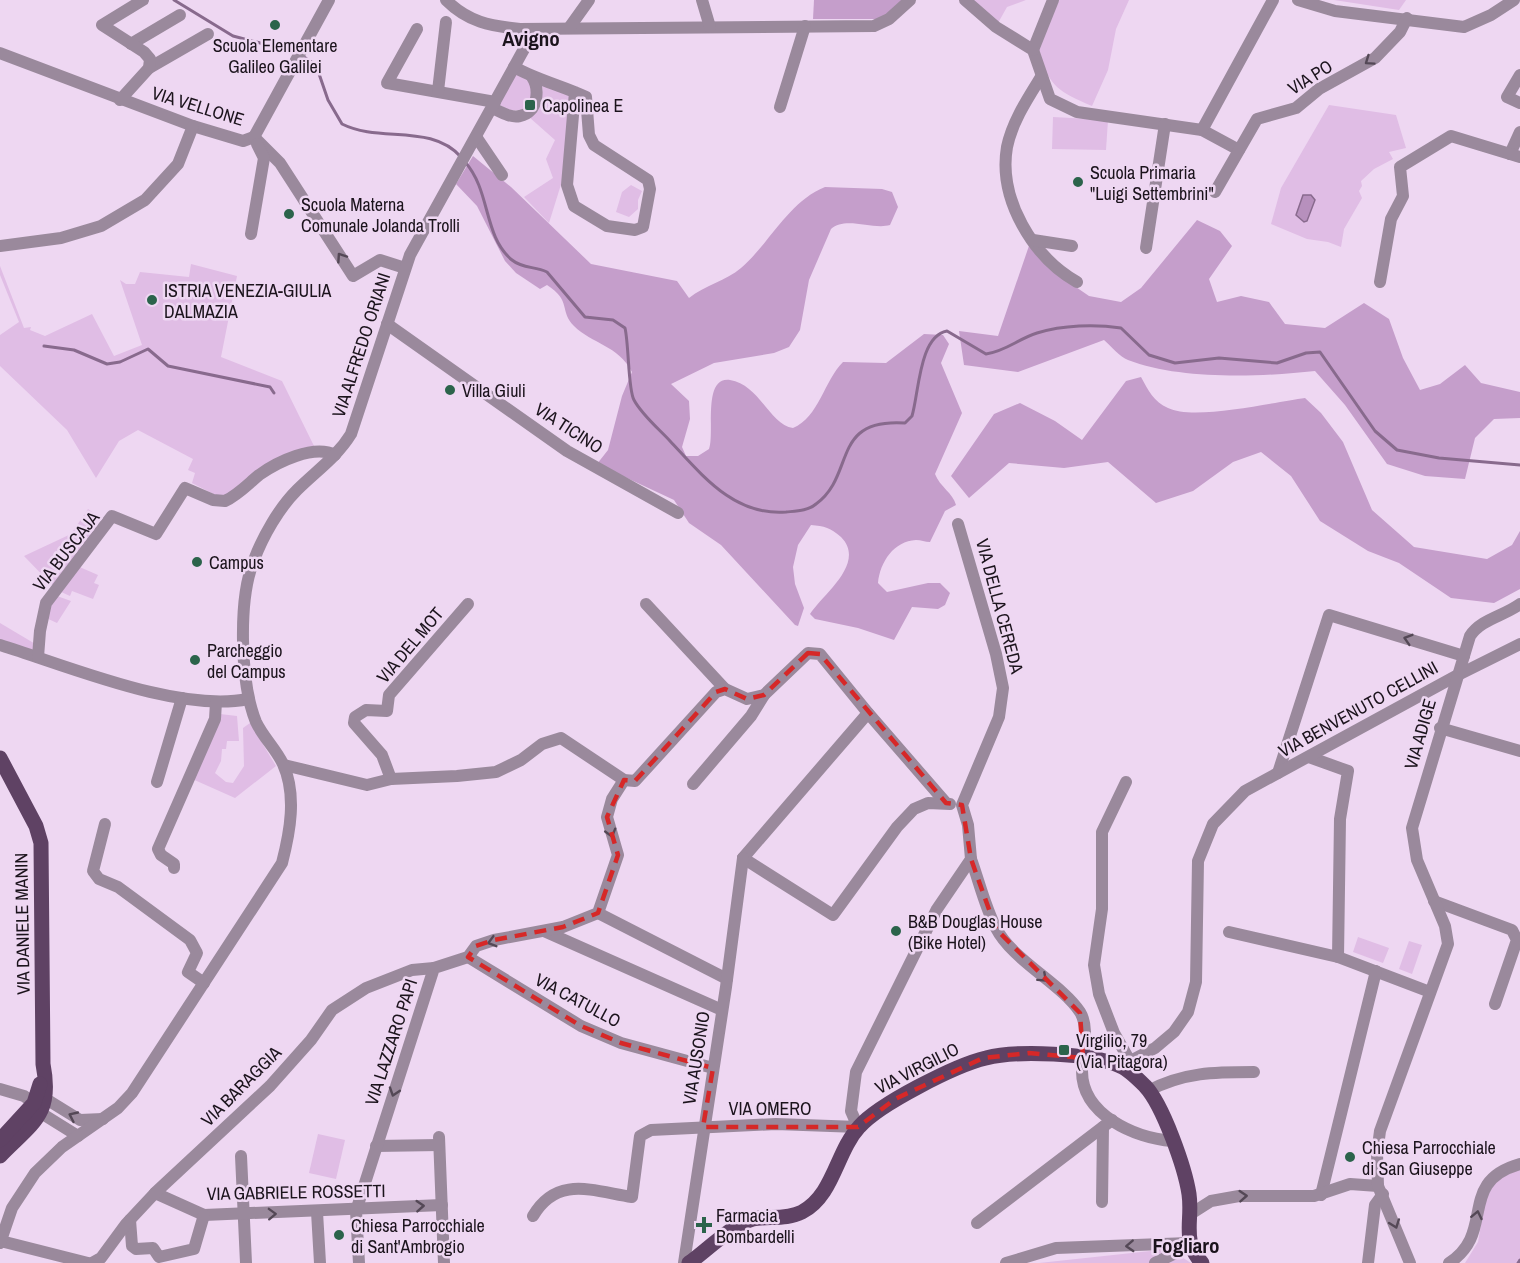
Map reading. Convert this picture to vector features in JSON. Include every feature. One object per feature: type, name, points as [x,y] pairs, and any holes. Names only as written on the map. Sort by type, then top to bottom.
[{"type":"main road","name":"VIA DANIELE MANIN","points":[[0,758],[36,826],[41,843],[43,1064],[39,1093],[40,1105],[0,1156]]},
{"type":"main road","name":"VIA VIRGILIO","points":[[689,1263],[741,1225],[753,1219],[801,1212],[825,1190],[848,1141],[858,1127],[872,1114],[895,1099],[983,1058],[1029,1053],[1126,1065]]},
{"type":"main road","points":[[1126,1065],[1162,1112],[1189,1195],[1190,1245],[1202,1263]]},
{"type":"main road","name":"VIA DANIELE MANIN","points":[[0,1140],[40,1105]]},
{"type":"street","name":"VIA VELLONE","points":[[120,99],[149,68],[150,59],[102,25],[142,0]]},
{"type":"street","points":[[251,234],[264,158],[254,137],[330,0]]},
{"type":"street","points":[[446,0],[461,14],[485,25],[528,29],[874,26],[889,19],[910,0]]},
{"type":"street","points":[[569,28],[589,0]]},
{"type":"street","points":[[702,0],[710,27]]},
{"type":"street","points":[[965,0],[996,27],[1033,50]]},
{"type":"street","points":[[1053,0],[1033,50],[1050,99],[1077,112],[1202,130],[1239,150]]},
{"type":"street","points":[[1202,130],[1273,0]]},
{"type":"street","points":[[1298,0],[1335,11],[1407,18],[1464,27],[1491,15],[1515,0],[1520,3]]},
{"type":"street","points":[[131,44],[180,15]]},
{"type":"street","name":"VIA PO","points":[[1215,192],[1257,120],[1296,108],[1319,90],[1375,58],[1400,32],[1407,18]]},
{"type":"street","points":[[438,91],[446,22]]},
{"type":"street","points":[[780,107],[805,26]]},
{"type":"street","points":[[417,29],[387,83],[438,91],[494,105],[507,115],[518,117],[526,114],[538,96],[537,84],[532,77]]},
{"type":"street","name":"VIA ALFREDO ORIANI","points":[[1,1242],[12,1208],[34,1173],[62,1147],[104,1119],[132,1093],[282,863],[291,830],[291,802],[284,765],[257,724],[248,699],[245,673],[245,610],[254,561],[287,502],[336,455],[357,421],[405,268],[524,49],[528,29]]},
{"type":"street","points":[[149,68],[208,34]]},
{"type":"street","name":"VIA VELLONE","points":[[0,53],[193,126],[243,141],[254,137],[280,163],[353,276],[380,260],[405,268]]},
{"type":"street","points":[[514,67],[532,77],[574,92],[586,97],[589,135],[594,145],[648,180],[650,189],[643,227],[635,230],[607,226],[574,206],[567,185],[574,92]]},
{"type":"street","points":[[1520,75],[1507,97],[1520,103]]},
{"type":"street","points":[[1041,77],[1022,109],[1007,146],[1005,176],[1025,230],[1063,274],[1077,282]]},
{"type":"street","points":[[1146,248],[1165,124]]},
{"type":"street","points":[[0,246],[61,238],[101,226],[145,200],[178,164],[193,126]]},
{"type":"street","points":[[1380,282],[1391,219],[1403,196],[1400,167],[1451,136],[1515,156],[1520,132]]},
{"type":"street","points":[[477,138],[502,175]]},
{"type":"street","points":[[1033,240],[1072,246]]},
{"type":"street","name":"VIA TICINO","points":[[387,324],[567,451],[678,513]]},
{"type":"street","name":"VIA BUSCAJA","points":[[38,657],[46,603],[112,516],[156,534],[185,488],[213,500],[225,501],[261,474],[304,453],[330,452],[336,455]]},
{"type":"street","name":"VIA DELLA CEREDA","points":[[958,524],[996,654],[1003,688],[999,717],[962,805]]},
{"type":"street","name":"VIA DEL MOT","points":[[391,779],[382,755],[354,723],[355,717],[366,710],[387,711],[389,695],[468,604]]},
{"type":"street","points":[[646,604],[725,689],[747,699],[764,695]]},
{"type":"street","name":"VIA ADIGE","points":[[1381,1190],[1377,1154],[1380,1131],[1448,944],[1445,926],[1417,860],[1412,828],[1456,676],[1474,630],[1520,604]]},
{"type":"street","name":"VIA BENVENUTO CELLINI","points":[[1278,773],[1329,615],[1464,656]]},
{"type":"street","name":"VIA BENVENUTO CELLINI","points":[[1126,1065],[1155,1048],[1174,1032],[1188,1012],[1196,982],[1198,861],[1213,824],[1245,791],[1456,676],[1520,644]]},
{"type":"street","points":[[0,645],[142,690],[216,702],[248,699]]},
{"type":"street","points":[[693,784],[751,716],[764,695],[808,653],[820,654],[946,803]]},
{"type":"street","points":[[284,765],[367,785],[391,779],[496,772],[521,760],[542,744],[561,738],[624,780],[635,781],[716,692],[725,689]]},
{"type":"street","points":[[157,782],[182,698]]},
{"type":"street","points":[[174,868],[174,864],[160,855],[158,849],[215,719],[216,702]]},
{"type":"street","points":[[868,713],[742,858],[833,915],[897,827],[914,809],[928,803],[962,805],[968,825],[971,859],[996,929],[1025,962],[1080,1013],[1084,1029],[1082,1074],[1086,1091],[1108,1123],[1140,1135],[1172,1141]]},
{"type":"street","points":[[1440,728],[1520,751]]},
{"type":"street","points":[[1309,757],[1348,771],[1340,819],[1338,957]]},
{"type":"street","points":[[624,780],[612,799],[607,817],[618,855],[598,913],[727,979]]},
{"type":"street","points":[[1126,782],[1102,832],[1102,909],[1094,965],[1099,994],[1126,1065]]},
{"type":"street","points":[[105,824],[93,871],[99,879],[118,887],[190,939],[197,953],[188,972],[204,983]]},
{"type":"street","name":"VIA AUSONIO","points":[[684,1263],[703,1127],[723,1010],[742,858]]},
{"type":"street","points":[[858,1127],[851,1111],[856,1072],[937,909],[971,859]]},
{"type":"street","points":[[1434,901],[1512,930],[1517,940],[1495,1004]]},
{"type":"street","name":"VIA LAZZARO PAPI","points":[[359,1263],[356,1210],[434,968],[468,957],[476,946],[494,940],[562,927],[598,913]]},
{"type":"street","points":[[543,931],[723,1010]]},
{"type":"street","points":[[1229,932],[1338,957],[1430,992]]},
{"type":"street","name":"VIA CATULLO","points":[[468,957],[581,1026],[621,1043],[713,1068]]},
{"type":"street","name":"VIA BARAGGIA","points":[[90,1263],[101,1258],[130,1220],[155,1193],[270,1086],[311,1040],[332,1010],[366,988],[412,970],[434,968]]},
{"type":"street","points":[[1321,1195],[1376,972]]},
{"type":"street","points":[[1148,1091],[1179,1077],[1203,1073],[1254,1072]]},
{"type":"street","points":[[0,1089],[24,1096],[40,1105],[80,1120],[104,1119]]},
{"type":"street","points":[[40,1105],[78,1136]]},
{"type":"street","points":[[1102,1202],[1108,1123]]},
{"type":"street","points":[[977,1223],[1108,1123]]},
{"type":"street","name":"VIA OMERO","points":[[533,1216],[542,1202],[553,1193],[573,1188],[632,1197],[640,1136],[651,1130],[776,1124],[858,1127]]},
{"type":"street","points":[[376,1146],[439,1141],[444,1263]]},
{"type":"street","points":[[241,1156],[246,1263]]},
{"type":"street","points":[[1449,1263],[1460,1256],[1472,1240],[1482,1191],[1488,1180],[1502,1169],[1520,1164]]},
{"type":"street","points":[[1189,1215],[1211,1202],[1239,1196],[1321,1195],[1350,1184],[1381,1190]]},
{"type":"street","points":[[1368,1263],[1375,1205],[1381,1190]]},
{"type":"street","points":[[1381,1190],[1410,1263]]},
{"type":"street","name":"VIA GABRIELE ROSSETTI","points":[[155,1193],[204,1215],[244,1218],[442,1205]]},
{"type":"street","points":[[317,1212],[320,1263]]},
{"type":"street","points":[[130,1220],[132,1246],[136,1249],[153,1248],[159,1257],[194,1249],[204,1215]]},
{"type":"street","points":[[1,1242],[90,1263]]},
{"type":"street","points":[[1006,1263],[1056,1248],[1190,1245]]},
{"type":"street","points":[[1155,1263],[1190,1245]]},
{"type":"highlighted area","points":[[808,653],[820,654],[946,803],[962,805],[971,859],[996,929],[1080,1013],[1083,1058],[1029,1053],[983,1058],[895,1099],[858,1127],[703,1127],[713,1068],[621,1043],[581,1026],[468,957],[476,946],[494,940],[563,927],[598,913],[618,855],[607,817],[624,780],[635,781],[716,692],[725,689],[747,699],[764,695]]},
{"type":"shaded area","points":[[814,0],[902,0],[881,19],[813,19]]},
{"type":"shaded area","points":[[973,0],[1026,0],[1007,7],[998,23]]},
{"type":"shaded area","points":[[1059,0],[1129,0],[1116,29],[1108,70],[1092,106],[1071,97],[1057,87],[1042,64],[1038,52]]},
{"type":"shaded area","points":[[1334,0],[1406,0],[1399,10]]},
{"type":"shaded area","points":[[515,70],[529,78],[536,93],[526,110],[509,110],[498,104]]},
{"type":"shaded area","points":[[542,84],[570,94],[563,178],[549,223],[524,197],[553,178],[546,159],[555,140],[529,117],[540,102]]},
{"type":"shaded area","points":[[1329,105],[1396,115],[1406,148],[1389,152],[1393,159],[1374,169],[1361,181],[1362,186],[1359,191],[1362,198],[1344,229],[1341,247],[1328,242],[1307,239],[1271,224],[1281,188]]},
{"type":"shaded area","points":[[1053,117],[1108,120],[1106,150],[1052,149]]},
{"type":"shaded area","points":[[473,156],[511,187],[591,264],[677,281],[689,298],[741,268],[800,202],[825,187],[882,189],[892,192],[898,207],[890,225],[851,223],[837,225],[831,229],[809,280],[800,330],[789,347],[774,353],[714,363],[671,384],[689,401],[690,419],[682,447],[686,456],[698,456],[709,449],[711,407],[716,387],[721,381],[730,380],[740,383],[757,396],[778,420],[793,428],[809,416],[843,362],[886,363],[924,334],[943,335],[949,344],[941,363],[962,413],[935,474],[956,505],[945,511],[930,542],[908,541],[889,554],[879,575],[878,583],[887,592],[928,583],[940,583],[950,593],[945,605],[938,609],[912,607],[894,640],[858,628],[815,619],[810,614],[840,578],[849,557],[848,547],[834,531],[811,525],[798,545],[793,567],[795,584],[804,608],[798,626],[795,625],[721,545],[689,523],[674,500],[597,464],[608,450],[622,396],[632,372],[620,356],[574,326],[567,316],[563,301],[555,291],[547,285],[540,289],[516,273],[505,261],[477,206],[456,184]]},
{"type":"shaded area","points":[[631,185],[642,191],[638,200],[638,209],[629,217],[616,212],[622,192]]},
{"type":"shaded area","points":[[1303,195],[1311,195],[1315,200],[1307,221],[1304,222],[1296,215]]},
{"type":"shaded area","points":[[1197,220],[1220,231],[1232,246],[1209,279],[1217,302],[1241,296],[1269,302],[1285,324],[1325,328],[1364,303],[1389,319],[1403,358],[1420,390],[1440,384],[1465,365],[1481,383],[1520,392],[1520,418],[1494,419],[1475,438],[1465,479],[1425,476],[1387,464],[1345,405],[1315,371],[1270,375],[1220,375],[1171,371],[1128,360],[1104,340],[1018,372],[964,365],[959,331],[998,336],[1031,240],[1057,274],[1089,296],[1121,302],[1141,288]]},
{"type":"shaded area","points":[[191,264],[237,276],[221,357],[282,381],[314,446],[228,495],[219,497],[192,483],[195,473],[188,470],[193,459],[138,430],[119,441],[96,478],[67,430],[0,366],[0,335],[19,322],[0,275],[0,266],[24,328],[31,327],[30,330],[45,336],[92,314],[114,356],[142,345],[120,280],[126,284],[135,284],[140,272],[189,277]]},
{"type":"shaded area","points":[[1141,377],[1155,399],[1168,408],[1180,411],[1215,412],[1305,398],[1321,413],[1343,442],[1372,510],[1414,547],[1487,559],[1512,545],[1520,531],[1520,589],[1494,603],[1451,598],[1399,563],[1368,551],[1320,521],[1291,476],[1261,452],[1233,462],[1193,491],[1156,503],[1108,462],[1064,468],[1009,463],[969,498],[951,476],[994,414],[1020,403],[1055,421],[1082,440],[1126,381]]},
{"type":"shaded area","points":[[88,509],[95,514],[90,520],[98,527],[54,587],[24,556],[71,534]]},
{"type":"shaded area","points":[[75,565],[98,575],[94,583],[99,585],[93,599],[72,591],[70,596],[59,591]]},
{"type":"shaded area","points":[[57,596],[71,601],[57,623],[44,617]]},
{"type":"shaded area","points":[[0,623],[37,645],[34,651],[0,641]]},
{"type":"shaded area","points":[[220,714],[237,716],[239,741],[227,741],[226,749],[222,749],[221,761],[215,773],[226,782],[233,783],[244,766],[243,728],[250,723],[276,766],[235,798],[190,778]]},
{"type":"shaded area","points":[[1358,937],[1389,948],[1383,963],[1353,952]]},
{"type":"shaded area","points":[[1409,941],[1422,945],[1412,974],[1399,969]]},
{"type":"shaded area","points":[[318,1134],[345,1140],[336,1179],[309,1173]]},
{"type":"shaded area","points":[[1520,1169],[1520,1263],[1465,1263],[1478,1242],[1485,1201],[1496,1180]]},
{"type":"shaded area","points":[[1169,1249],[1191,1263],[1039,1263]]},
{"type":"waterway","points":[[174,0],[233,36],[295,52]]},
{"type":"waterway","points":[[301,55],[316,65],[328,100],[342,124],[372,132],[435,140],[449,147],[461,157]]},
{"type":"waterway","points":[[465,162],[479,186],[491,226],[503,250],[516,263],[547,272],[585,317],[613,320],[625,328],[632,395],[637,406],[707,480],[735,501],[751,508],[767,512],[786,512],[806,509],[816,504],[828,492],[854,439],[865,429],[881,424],[905,423],[912,416],[925,354],[938,335],[947,331],[986,354],[1037,333],[1057,328],[1090,326],[1121,328],[1149,355],[1175,363],[1219,358],[1277,363],[1306,353],[1320,352],[1375,431],[1397,450],[1439,458],[1520,465]]},
{"type":"waterway","points":[[44,346],[74,350],[107,364],[120,362],[148,349],[168,366],[270,387],[274,393]]},
{"type":"place","name":"Scuola Elementare Galileo Galilei","points":[[275,25]]},
{"type":"place","name":"Capolinea E","points":[[530,105]]},
{"type":"place","name":"Scuola Primaria \"Luigi Settembrini\"","points":[[1078,182]]},
{"type":"place","name":"Scuola Materna Comunale Jolanda Trolli","points":[[289,214]]},
{"type":"place","name":"ISTRIA VENEZIA-GIULIA DALMAZIA","points":[[152,300]]},
{"type":"place","name":"Villa Giuli","points":[[450,390]]},
{"type":"place","name":"Campus","points":[[197,562]]},
{"type":"place","name":"Parcheggio del Campus","points":[[195,660]]},
{"type":"place","name":"B&B Douglas House (Bike Hotel)","points":[[896,931]]},
{"type":"place","name":"Virgilio, 79 (Via Pitagora)","points":[[1064,1050]]},
{"type":"place","name":"Chiesa Parrocchiale di San Giuseppe","points":[[1350,1157]]},
{"type":"place","name":"Farmacia Bombardelli","points":[[704,1225]]},
{"type":"place","name":"Chiesa Parrocchiale di Sant'Ambrogio","points":[[339,1235]]},
{"type":"district","name":"Avigno","points":[[531,38]]},
{"type":"district","name":"Fogliaro","points":[[1186,1245]]}]
